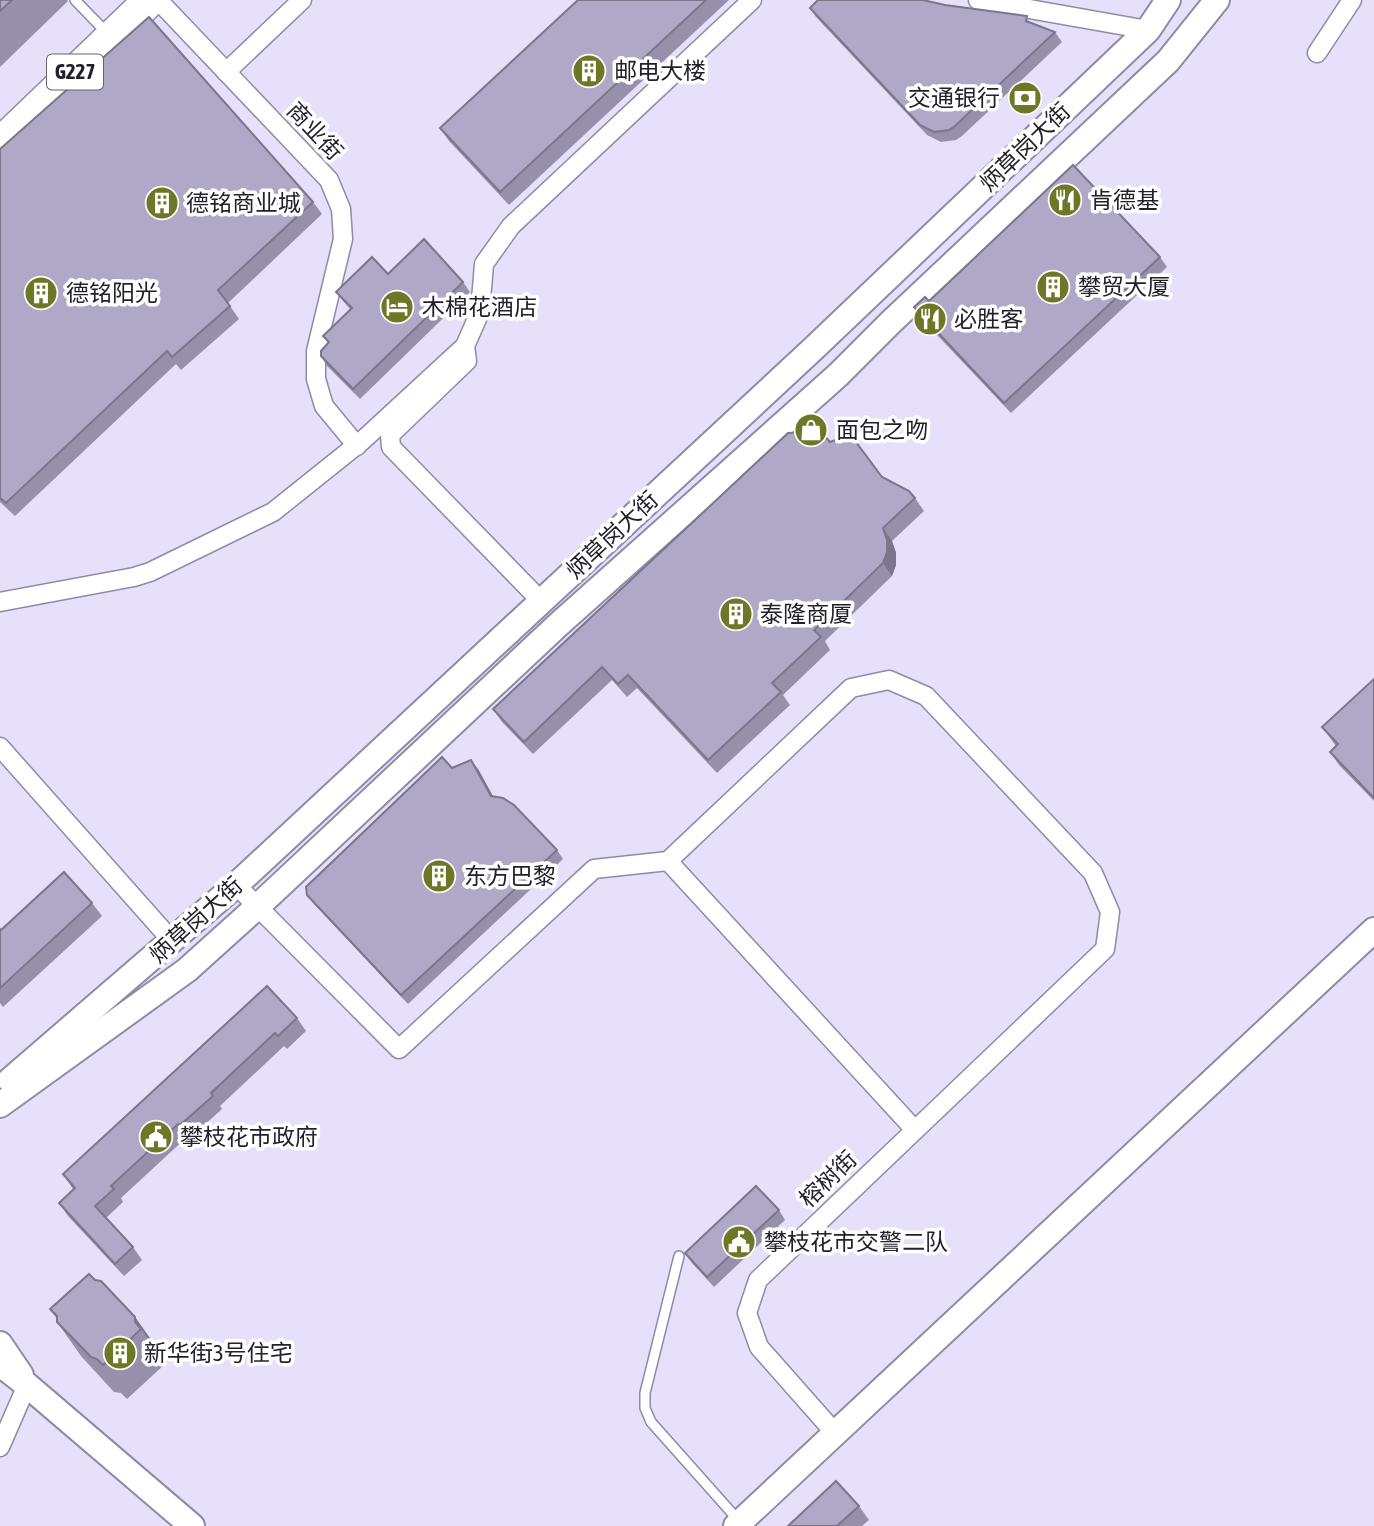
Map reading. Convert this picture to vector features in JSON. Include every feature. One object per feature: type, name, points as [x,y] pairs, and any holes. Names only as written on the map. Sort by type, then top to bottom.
[{"type":"highway","name":"G227","points":[[0,144],[104,30],[120,0]]},
{"type":"highway","name":"G227","points":[[0,117],[104,30],[150,0]]},
{"type":"street","name":"商业街","points":[[158,0],[328,180],[341,209],[343,239],[316,351],[316,379],[324,406],[357,446]]},
{"type":"street","points":[[226,72],[302,0]]},
{"type":"street","points":[[0,601],[150,572],[273,512],[357,446],[465,345],[481,312],[484,264],[512,226],[752,0]]},
{"type":"street","points":[[978,0],[1148,30]]},
{"type":"street","name":"炳草岗大街","points":[[71,1041],[173,942],[813,349],[1148,30],[1168,0]]},
{"type":"street","name":"炳草岗大街","points":[[71,1041],[187,970],[257,907],[559,624],[838,375],[1168,61],[1217,0]]},
{"type":"street","points":[[1317,53],[1352,0]]},
{"type":"street","points":[[465,345],[467,361],[390,435],[391,447],[541,601]]},
{"type":"street","name":"榕树街","points":[[668,861],[851,688],[888,680],[926,696],[1093,873],[1110,912],[1105,949],[758,1280],[747,1312],[759,1347],[835,1433]]},
{"type":"street","points":[[0,747],[173,942]]},
{"type":"street","points":[[236,885],[399,1049],[594,869],[668,861],[915,1130]]},
{"type":"street","points":[[738,1524],[1374,930]]},
{"type":"street","points":[[0,1073],[71,1041]]},
{"type":"street","points":[[0,1089],[71,1041]]},
{"type":"street","points":[[0,1105],[71,1041]]},
{"type":"street","points":[[0,1344],[27,1384]]},
{"type":"street","points":[[0,1364],[27,1384],[192,1526]]},
{"type":"street","points":[[0,1447],[27,1384]]},
{"type":"lane","points":[[75,0],[104,30]]},
{"type":"lane","points":[[679,1256],[645,1393],[645,1408],[651,1422],[738,1524]]},
{"type":"building","points":[[0,0],[12,0],[0,11]]},
{"type":"building","name":"邮电大楼","points":[[578,0],[706,0],[500,192],[440,128]]},
{"type":"building","points":[[818,0],[923,0],[1027,16],[1026,21],[1055,32],[955,126],[949,130],[934,132],[920,125],[810,8]]},
{"type":"building","name":"德铭商业城","points":[[149,17],[313,202],[218,290],[230,306],[172,357],[167,351],[6,503],[0,498],[0,149]]},
{"type":"building","name":"攀贸大厦","points":[[1073,165],[1160,257],[1004,403],[914,307],[925,297],[929,301]]},
{"type":"building","points":[[424,239],[463,282],[353,389],[321,356],[321,351],[329,342],[323,336],[352,308],[336,292],[372,257],[388,274]]},
{"type":"building","name":"泰隆商厦","points":[[820,431],[830,442],[844,437],[853,438],[882,477],[909,491],[915,498],[883,528],[887,552],[883,563],[814,630],[821,637],[772,683],[781,692],[708,760],[628,675],[618,684],[602,667],[524,742],[493,709],[788,433]]},
{"type":"building","points":[[1374,679],[1374,798],[1330,752],[1338,744],[1322,727]]},
{"type":"building","name":"东方巴黎","points":[[442,757],[452,768],[471,760],[491,796],[503,798],[514,805],[557,850],[401,995],[307,895],[306,887]]},
{"type":"building","points":[[64,872],[92,903],[0,988],[0,929]]},
{"type":"building","name":"攀枝花市政府","points":[[267,986],[297,1018],[278,1036],[275,1033],[211,1093],[213,1096],[178,1124],[111,1186],[114,1189],[95,1206],[133,1247],[115,1264],[59,1203],[75,1188],[63,1174]]},
{"type":"building","name":"攀枝花市交警二队","points":[[756,1186],[779,1210],[707,1277],[685,1253]]},
{"type":"building","points":[[89,1274],[95,1280],[101,1281],[135,1317],[135,1322],[141,1329],[103,1365],[91,1357],[57,1322],[57,1316],[50,1309]]},
{"type":"building","points":[[836,1481],[859,1506],[837,1526],[788,1526]]},
{"type":"place","name":"邮电大楼","points":[[589,71]]},
{"type":"place","name":"交通银行","points":[[1025,98]]},
{"type":"place","name":"肯德基","points":[[1065,200]]},
{"type":"place","name":"德铭商业城","points":[[162,203]]},
{"type":"place","name":"攀贸大厦","points":[[1053,287]]},
{"type":"place","name":"德铭阳光","points":[[41,293]]},
{"type":"place","name":"木棉花酒店","points":[[397,307]]},
{"type":"place","name":"必胜客","points":[[930,319]]},
{"type":"place","name":"面包之吻","points":[[811,430]]},
{"type":"place","name":"泰隆商厦","points":[[736,614]]},
{"type":"place","name":"东方巴黎","points":[[439,876]]},
{"type":"place","name":"攀枝花市政府","points":[[156,1137]]},
{"type":"place","name":"攀枝花市交警二队","points":[[739,1242]]},
{"type":"place","name":"新华街3号住宅","points":[[120,1353]]}]
